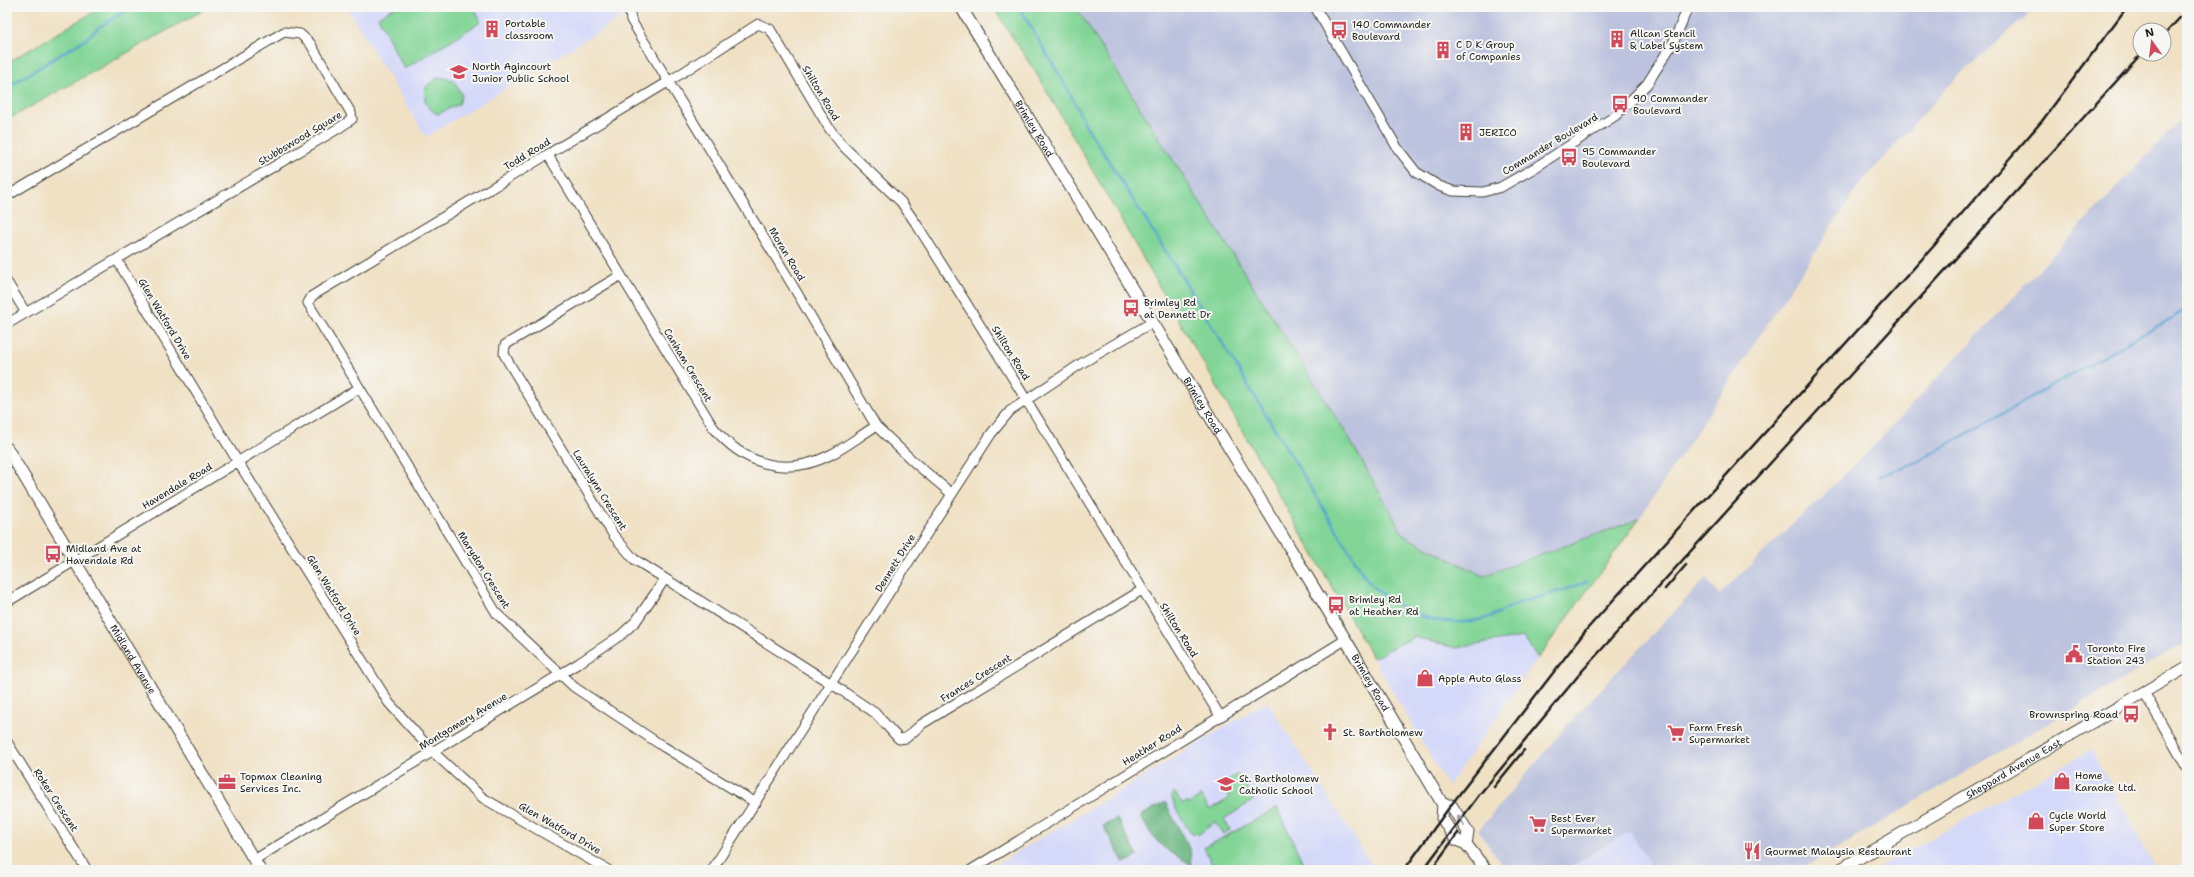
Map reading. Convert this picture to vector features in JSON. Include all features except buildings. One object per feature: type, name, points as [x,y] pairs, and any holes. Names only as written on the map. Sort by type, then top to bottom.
[{"type":"main road","name":"Brimley Road","points":[[961,7],[1151,323],[1345,640],[1443,805],[1442,818],[1456,840],[1466,844],[1486,870]]},
{"type":"main road","name":"Midland Avenue","points":[[7,448],[260,870]]},
{"type":"main road","name":"Sheppard Avenue East","points":[[1839,870],[2187,667]]},
{"type":"street","name":"Moran Road","points":[[629,7],[631,20],[782,266],[876,426],[915,463],[952,494]]},
{"type":"street","name":"Commander Boulevard","points":[[1315,7],[1398,149],[1416,172],[1439,186],[1453,191],[1483,192],[1501,187],[1536,167],[1615,116],[1650,78],[1674,42],[1688,7]]},
{"type":"street","name":"Todd Road","points":[[308,303],[312,296],[668,82],[758,24]]},
{"type":"street","name":"Shilton Road","points":[[758,24],[770,29],[833,134],[901,202],[1085,492],[1142,590],[1220,716]]},
{"type":"street","name":"Stubbswood Square","points":[[7,196],[284,32],[300,34],[310,43],[351,113],[352,119],[7,324]]},
{"type":"street","name":"Canham Crescent","points":[[548,155],[713,427],[724,441],[745,457],[755,461],[781,466],[810,463],[830,455],[876,426]]},
{"type":"street","name":"Glen Watford Drive","points":[[117,260],[238,462],[389,703],[433,752],[483,798],[608,870]]},
{"type":"street","name":"Lauralynn Crescent","points":[[621,275],[506,345],[504,354],[614,536],[634,559],[831,683]]},
{"type":"street","points":[[7,282],[26,313]]},
{"type":"street","name":"Marydon Crescent","points":[[308,303],[497,614],[559,675],[574,687],[664,747],[756,803]]},
{"type":"street","name":"Dennett Drive","points":[[712,870],[952,494],[992,434],[1010,411],[1082,363],[1151,323]]},
{"type":"street","name":"Havendale Road","points":[[7,602],[359,388]]},
{"type":"street","name":"Montgomery Avenue","points":[[254,860],[559,675],[621,635],[636,621],[665,579]]},
{"type":"street","name":"Frances Crescent","points":[[831,683],[875,713],[894,736],[899,739],[906,738],[922,724],[941,712],[1142,590]]},
{"type":"street","name":"Heather Road","points":[[971,870],[1028,837],[1220,716],[1345,640]]},
{"type":"street","points":[[2144,692],[2187,768]]},
{"type":"street","name":"Roker Crescent","points":[[7,742],[87,870]]},
{"type":"shaded area","name":"North Agincourt Junior Public School","points":[[346,7],[639,7],[426,137]]},
{"type":"shaded area","points":[[1076,7],[2037,7],[1957,77],[1860,184],[1639,519],[1483,576],[1404,536],[1346,433]]},
{"type":"shaded area","points":[[2187,113],[2187,641],[1800,870],[1653,870],[1630,831],[1566,870],[1506,870],[1478,831],[1567,725],[1706,578],[1719,595],[1859,461]]},
{"type":"shaded area","points":[[1414,637],[1456,648],[1524,637],[1538,658],[1448,786],[1373,658]]},
{"type":"shaded area","name":"St. Bartholomew Catholic School","points":[[1267,701],[1375,870],[987,870],[1120,791]]},
{"type":"shaded area","points":[[2091,750],[2155,867],[2150,870],[1874,870]]},
{"type":"shaded area","points":[[1630,831],[1653,870],[1566,870]]},
{"type":"shaded area","points":[[1457,860],[1464,870],[1450,870]]},
{"type":"green space","points":[[102,7],[209,7],[7,120],[7,63]]},
{"type":"green space","points":[[395,7],[474,7],[481,22],[404,69],[378,17]]},
{"type":"green space","points":[[993,7],[1076,7],[1346,433],[1404,536],[1483,576],[1639,519],[1538,658],[1523,637],[1456,648],[1414,637],[1373,658],[1041,81]]},
{"type":"green space","points":[[441,77],[453,80],[462,95],[459,104],[438,114],[434,112],[426,103],[424,92],[425,88],[435,79]]},
{"type":"green space","points":[[1237,774],[1240,776],[1254,800],[1224,819],[1230,830],[1223,834],[1215,822],[1198,835],[1196,833],[1192,835],[1176,809],[1171,795],[1174,792],[1183,804],[1187,802],[1189,804],[1201,796],[1210,810],[1230,798],[1222,784]]},
{"type":"green space","points":[[1165,802],[1190,850],[1192,865],[1167,850],[1156,840],[1140,816]]},
{"type":"green space","points":[[1277,808],[1303,863],[1291,870],[1215,870],[1204,848]]},
{"type":"green space","points":[[1117,819],[1138,856],[1124,863],[1103,826]]},
{"type":"waterway","points":[[7,87],[86,39],[98,28],[131,7]]},
{"type":"waterway","points":[[1019,7],[1070,93],[1085,124],[1177,269],[1369,583],[1382,594],[1409,611],[1438,621],[1453,622],[1486,618],[1522,602],[1587,582]]},
{"type":"waterway","points":[[1879,476],[1917,462],[2187,309]]},
{"type":"railway","points":[[1404,870],[1451,805],[1587,629],[1932,248],[2042,121],[2127,7]]},
{"type":"railway","points":[[2172,26],[2187,10]]},
{"type":"railway","points":[[1423,870],[1479,795],[1583,670],[2134,62]]},
{"type":"railway","points":[[1665,589],[1686,565]]},
{"type":"railway","points":[[1494,787],[1524,750]]},
{"type":"railway","points":[[1431,870],[1458,833]]},
{"type":"place","name":"Portable classroom","points":[[492,29]]},
{"type":"place","name":"140 Commander Boulevard","points":[[1339,30]]},
{"type":"place","name":"Allcan Stencil & Label System","points":[[1617,39]]},
{"type":"place","name":"C D K Group of Companies","points":[[1443,50]]},
{"type":"place","name":"North Agincourt Junior Public School","points":[[459,72]]},
{"type":"place","name":"90 Commander Boulevard","points":[[1620,104]]},
{"type":"place","name":"JERICO","points":[[1466,132]]},
{"type":"place","name":"95 Commander Boulevard","points":[[1569,157]]},
{"type":"place","name":"Brimley Rd at Dennett Dr","points":[[1131,308]]},
{"type":"place","name":"Midland Ave at Havendale Rd","points":[[53,554]]},
{"type":"place","name":"Brimley Rd at Heather Rd","points":[[1336,605]]},
{"type":"place","name":"Toronto Fire Station 243","points":[[2074,654]]},
{"type":"place","name":"Apple Auto Glass","points":[[1425,678]]},
{"type":"place","name":"Brownspring Road","points":[[2131,714]]},
{"type":"place","name":"St. Bartholomew","points":[[1330,732]]},
{"type":"place","name":"Farm Fresh Supermarket","points":[[1676,733]]},
{"type":"place","name":"Home Karaoke Ltd.","points":[[2062,781]]},
{"type":"place","name":"Topmax Cleaning Services Inc.","points":[[227,782]]},
{"type":"place","name":"St. Bartholomew Catholic School","points":[[1226,784]]},
{"type":"place","name":"Cycle World Super Store","points":[[2036,821]]},
{"type":"place","name":"Best Ever Supermarket","points":[[1538,824]]},
{"type":"place","name":"Gourmet Malaysia Restaurant","points":[[1752,851]]}]
